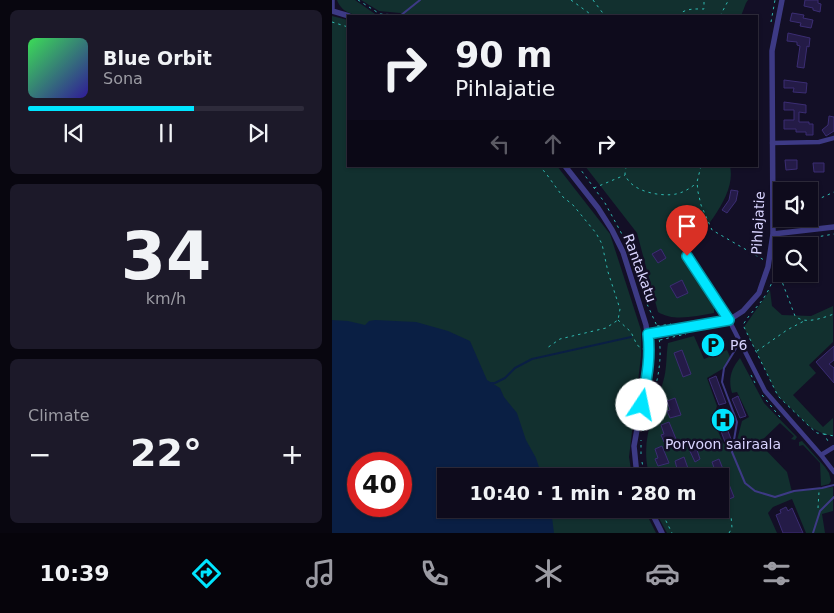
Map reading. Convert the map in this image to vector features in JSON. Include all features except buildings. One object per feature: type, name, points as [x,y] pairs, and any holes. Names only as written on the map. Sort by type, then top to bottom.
[{"type":"street","points":[[332,0],[332,11],[347,15]]},
{"type":"street","name":"Pihlajatie","points":[[648,334],[729,320],[743,311],[759,293],[768,267],[773,234],[772,51],[782,0]]},
{"type":"street","points":[[772,142],[819,142],[834,138]]},
{"type":"street","name":"Rantakatu","points":[[566,167],[598,208],[623,252],[648,334],[650,350],[648,372],[634,446],[636,468]]},
{"type":"street","points":[[773,234],[834,227]]},
{"type":"street","points":[[687,256],[729,320],[765,391],[834,472]]},
{"type":"street","points":[[821,455],[833,448]]},
{"type":"street","points":[[654,518],[662,533]]},
{"type":"lane","points":[[401,15],[420,0]]},
{"type":"lane","points":[[740,342],[724,368],[722,382],[737,422],[732,452],[744,484],[755,491],[774,497],[794,491],[819,489],[834,485]]},
{"type":"lane","points":[[813,533],[820,511],[834,496]]},
{"type":"path","points":[[358,0],[380,15]]},
{"type":"path","points":[[571,0],[592,15]]},
{"type":"path","points":[[593,0],[601,15]]},
{"type":"path","points":[[679,15],[681,12],[693,9],[704,9],[704,0]]},
{"type":"path","points":[[720,15],[728,0]]},
{"type":"path","points":[[771,25],[776,0]]},
{"type":"path","points":[[332,22],[347,27]]},
{"type":"path","points":[[539,167],[563,197],[573,205],[596,233],[602,244],[608,272],[620,309],[618,320],[606,328],[560,339],[547,348]]},
{"type":"path","points":[[579,167],[605,203],[630,248],[647,304],[657,326],[660,352],[657,382],[642,436],[640,457],[643,468]]},
{"type":"path","points":[[626,167],[626,174],[640,189],[660,195],[676,194],[687,190],[697,182]]},
{"type":"path","points":[[701,167],[697,182],[701,205],[712,230],[765,260],[764,266]]},
{"type":"path","points":[[594,188],[626,174]]},
{"type":"path","points":[[818,199],[834,192]]},
{"type":"path","points":[[818,237],[834,234]]},
{"type":"path","points":[[773,278],[765,296],[747,317],[743,325],[778,396],[817,433],[834,436]]},
{"type":"path","points":[[782,282],[795,316],[799,320],[804,321]]},
{"type":"path","points":[[756,352],[787,330],[804,321],[834,314]]},
{"type":"path","points":[[618,320],[631,332],[637,345],[643,350]]},
{"type":"path","points":[[657,326],[676,323]]},
{"type":"path","points":[[660,340],[690,333]]},
{"type":"path","points":[[824,434],[833,448]]},
{"type":"path","points":[[818,508],[819,489]]},
{"type":"path","points":[[729,533],[732,528],[731,515]]},
{"type":"path","points":[[664,518],[672,533]]},
{"type":"green space","points":[[337,0],[355,0],[377,15],[348,13],[340,6]]},
{"type":"green space","points":[[361,0],[748,0],[741,15],[405,15],[379,11]]},
{"type":"green space","points":[[332,16],[347,20],[347,167],[558,167],[610,234],[641,330],[641,356],[629,457],[631,468],[437,468],[437,518],[648,518],[656,533],[332,533]]},
{"type":"green space","points":[[586,167],[730,167],[731,178],[723,202],[708,226],[683,255],[714,307],[714,313],[678,318],[658,312],[637,233]]},
{"type":"green space","points":[[770,290],[772,306],[782,315],[811,316],[833,306],[833,342],[809,365],[816,373],[793,395],[823,427],[833,418],[833,436],[810,427],[778,396],[744,327]]},
{"type":"green space","name":"Porvoon sairaala","points":[[694,336],[704,359],[727,350],[730,357],[724,368],[707,378],[717,406],[713,419],[723,443],[734,452],[742,421],[749,417],[737,392],[732,393],[730,383],[734,366],[740,358],[764,403],[797,437],[795,440],[791,439],[794,436],[780,423],[759,443],[787,472],[792,492],[833,487],[833,511],[822,514],[825,533],[806,533],[792,499],[773,507],[768,513],[777,533],[667,533],[659,518],[729,518],[729,468],[648,468],[646,447],[666,368],[668,343]]},
{"type":"green space","points":[[802,441],[829,473],[831,481],[829,484],[821,486],[820,463],[803,445],[799,446],[799,442]]},
{"type":"water","points":[[332,320],[365,325],[369,321],[375,320],[416,322],[448,331],[470,341],[487,380],[500,388],[504,397],[517,413],[526,440],[539,468],[437,468],[437,518],[552,518],[554,533],[332,533]]},
{"type":"waterway","points":[[491,383],[505,378],[515,368],[532,359],[631,337]]},
{"type":"place","name":"P6","points":[[713,345]]},
{"type":"place","name":"Porvoon sairaala","points":[[723,420]]},
{"type":"route","points":[[642,405],[649,366],[648,334],[729,320],[687,256]]}]
